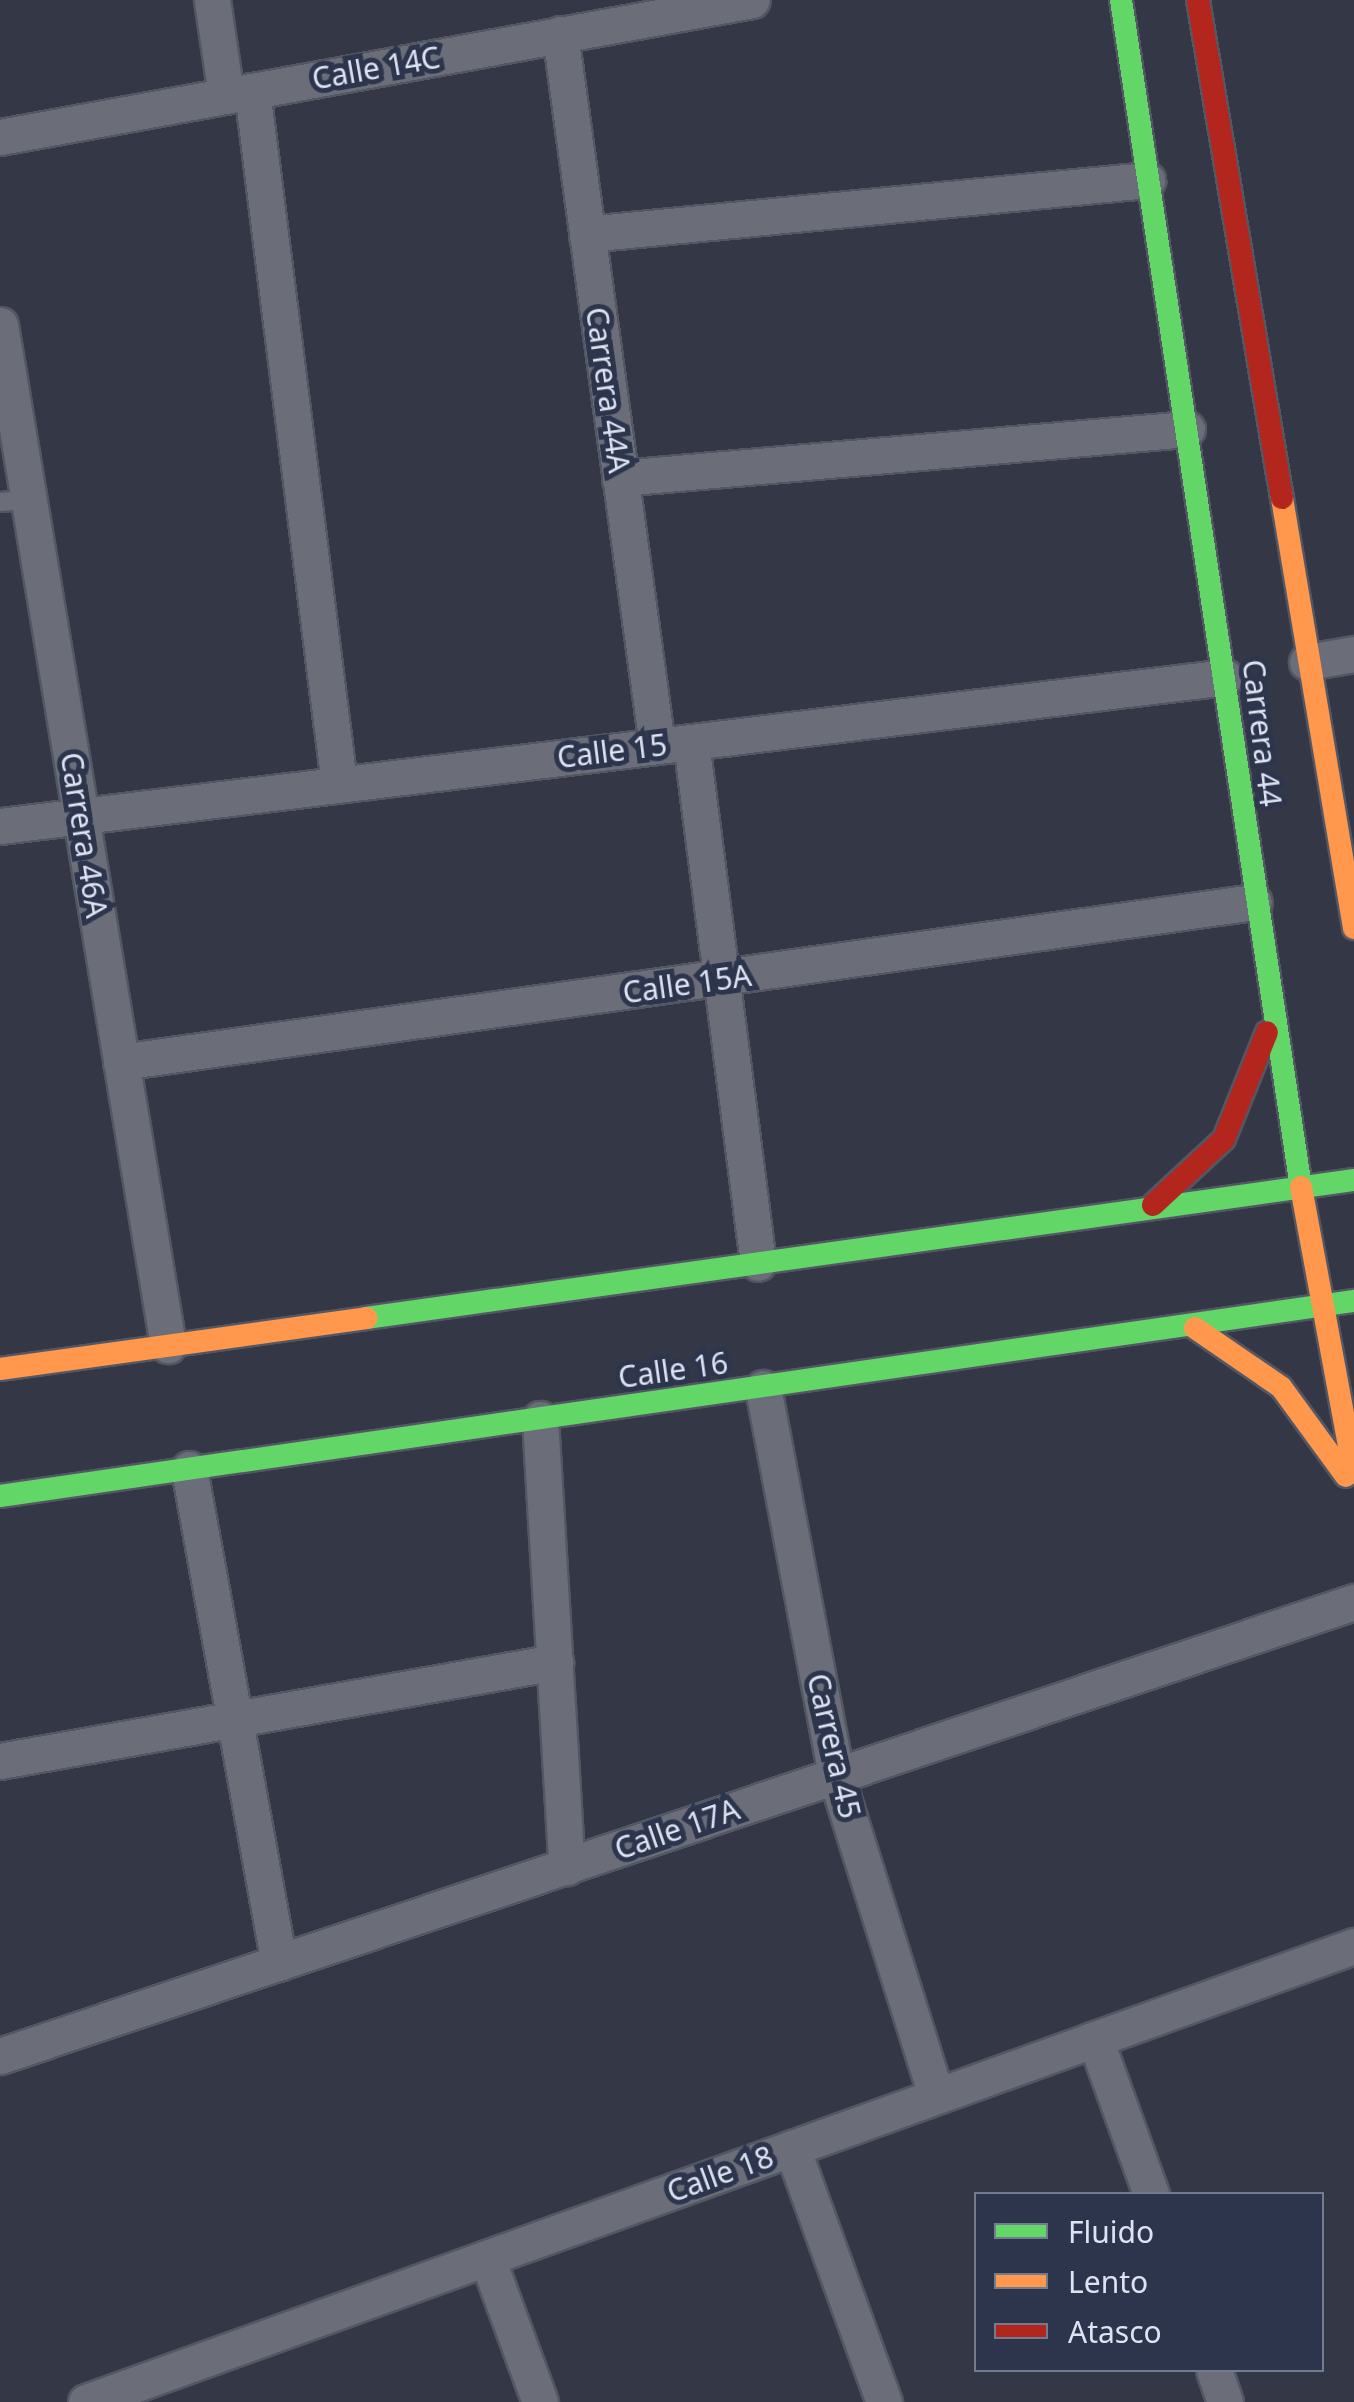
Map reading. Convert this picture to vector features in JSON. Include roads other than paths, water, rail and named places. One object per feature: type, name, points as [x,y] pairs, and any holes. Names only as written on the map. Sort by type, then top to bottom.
[{"type":"main road","name":"Carrera 44","points":[[1121,0],[1225,677],[1268,1012],[1354,1472]]},
{"type":"main road","name":"Carrera 44","points":[[1198,0],[1306,662],[1354,928]]},
{"type":"main road","points":[[1149,1207],[1196,1173],[1233,1126],[1258,1071],[1268,1012]]},
{"type":"main road","points":[[0,1369],[1354,1180]]},
{"type":"main road","name":"Calle 16","points":[[0,1496],[1195,1328],[1354,1301]]},
{"type":"main road","points":[[1195,1328],[1298,1405],[1354,1493]]},
{"type":"street","points":[[212,0],[239,93],[339,784]]},
{"type":"street","name":"Calle 14C","points":[[0,137],[560,34],[599,14],[752,0]]},
{"type":"street","name":"Carrera 44A","points":[[560,34],[620,478],[721,979],[758,1263]]},
{"type":"street","points":[[587,234],[1146,180]]},
{"type":"street","name":"Carrera 46A","points":[[0,325],[14,501],[80,816],[168,1345]]},
{"type":"street","points":[[620,478],[1187,429]]},
{"type":"street","points":[[1306,662],[1354,654]]},
{"type":"street","name":"Calle 15","points":[[0,826],[1225,677]]},
{"type":"street","name":"Calle 15A","points":[[121,1062],[1254,902]]},
{"type":"street","name":"Carrera 45","points":[[763,1388],[836,1776],[936,2096]]},
{"type":"street","points":[[540,1420],[567,1867]]},
{"type":"street","points":[[189,1469],[279,1963]]},
{"type":"street","name":"Calle 17A","points":[[0,2056],[1354,1602]]},
{"type":"street","points":[[0,1761],[555,1662]]},
{"type":"street","name":"Calle 18","points":[[109,2398],[1354,1946]]},
{"type":"street","points":[[1095,2039],[1150,2192]]},
{"type":"street","points":[[792,2148],[884,2402]]},
{"type":"street","points":[[487,2258],[540,2402]]},
{"type":"street","points":[[1215,2372],[1225,2402]]},
{"type":"lane","points":[[1326,758],[1354,753]]}]
